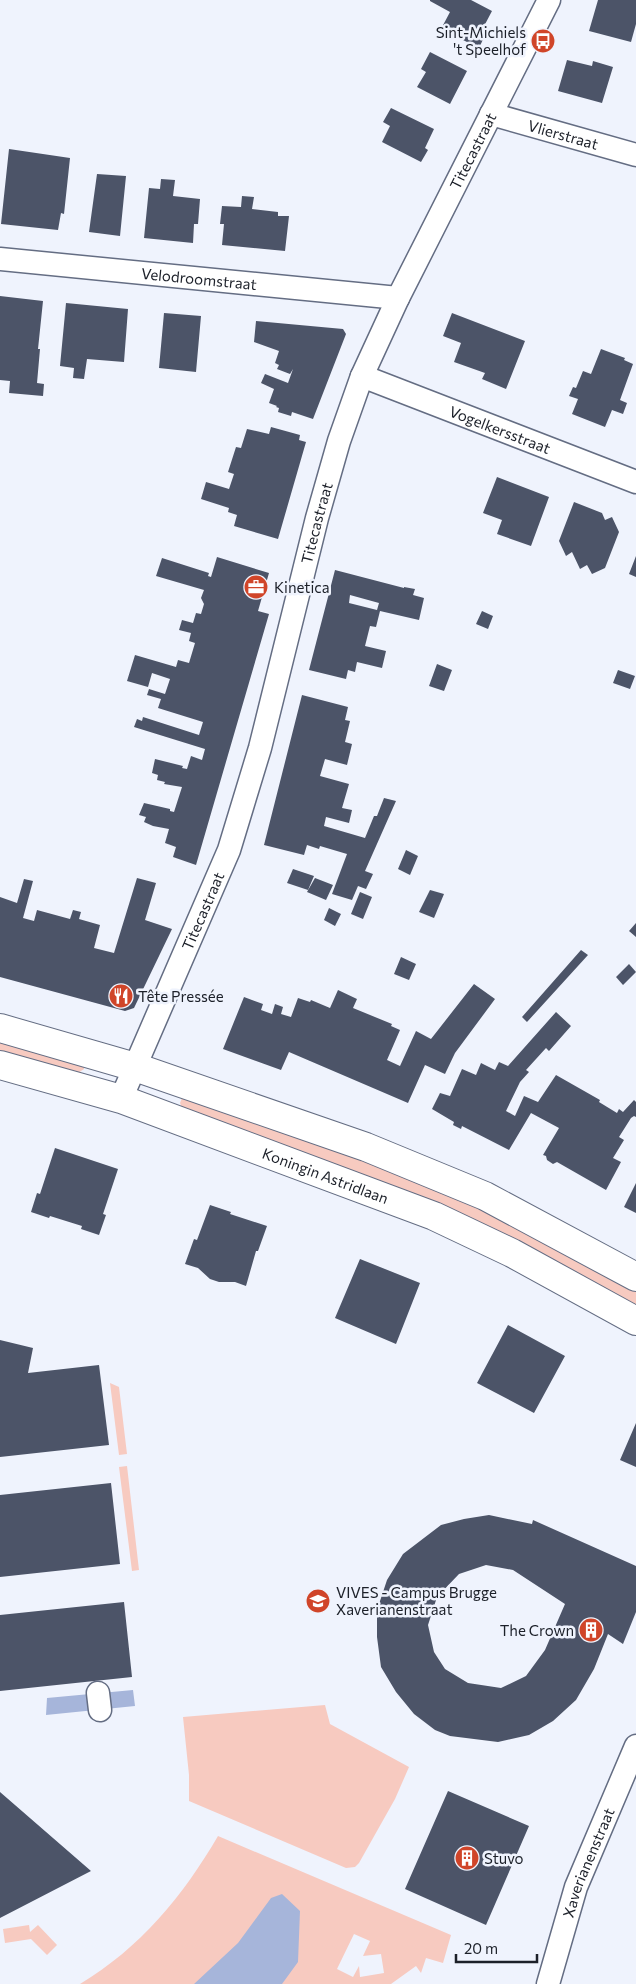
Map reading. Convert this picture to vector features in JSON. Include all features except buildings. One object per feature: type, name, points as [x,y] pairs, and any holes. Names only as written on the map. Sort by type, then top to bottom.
[{"type":"main road","points":[[0,1028],[135,1067],[366,1147],[485,1196],[636,1277]]},
{"type":"main road","name":"Koningin Astridlaan","points":[[0,1065],[122,1099],[434,1216],[512,1253],[636,1321]]},
{"type":"street","name":"Titecastraat","points":[[122,1099],[229,850],[260,748],[317,518],[339,442],[362,376],[398,298],[549,0]]},
{"type":"street","name":"Vlierstraat","points":[[491,114],[636,155]]},
{"type":"street","name":"Velodroomstraat","points":[[0,259],[398,298]]},
{"type":"street","name":"Vogelkersstraat","points":[[362,376],[636,482]]},
{"type":"street","name":"Xaverianenstraat","points":[[548,1984],[576,1887],[636,1746]]},
{"type":"shaded area","points":[[0,1036],[84,1066],[84,1069],[78,1073],[0,1053]]},
{"type":"shaded area","points":[[182,1098],[365,1160],[463,1200],[636,1289],[636,1308],[183,1110],[180,1103]]},
{"type":"shaded area","points":[[110,1383],[119,1387],[127,1454],[119,1455]]},
{"type":"shaded area","points":[[127,1466],[139,1570],[132,1571],[119,1467]]},
{"type":"shaded area","points":[[325,1705],[330,1724],[409,1767],[395,1799],[355,1867],[346,1868],[189,1801],[189,1775],[183,1717]]},
{"type":"shaded area","points":[[218,1836],[451,1935],[443,1963],[426,1958],[421,1973],[416,1966],[391,1984],[80,1984],[102,1970],[141,1937],[175,1900]],"holes":[[[354,1934],[370,1941],[363,1956],[381,1954],[384,1973],[360,1977],[359,1966],[353,1977],[337,1969]]]},
{"type":"shaded area","points":[[29,1925],[30,1932],[38,1925],[57,1945],[47,1955],[31,1939],[5,1943],[3,1929]]},
{"type":"water","points":[[133,1690],[135,1706],[46,1715],[47,1698]]},
{"type":"water","points":[[282,1894],[300,1911],[298,1962],[282,1984],[194,1984],[238,1943],[271,1898]]},
{"type":"place","name":"Sint-Michiels 't Speelhof","points":[[543,41]]},
{"type":"place","name":"Kinetica","points":[[256,587]]},
{"type":"place","name":"Tête Pressée","points":[[121,996]]},
{"type":"place","name":"VIVES - Campus Brugge Xaverianenstraat","points":[[318,1601]]},
{"type":"place","name":"The Crown","points":[[591,1630]]},
{"type":"place","name":"Stuvo","points":[[467,1858]]}]
